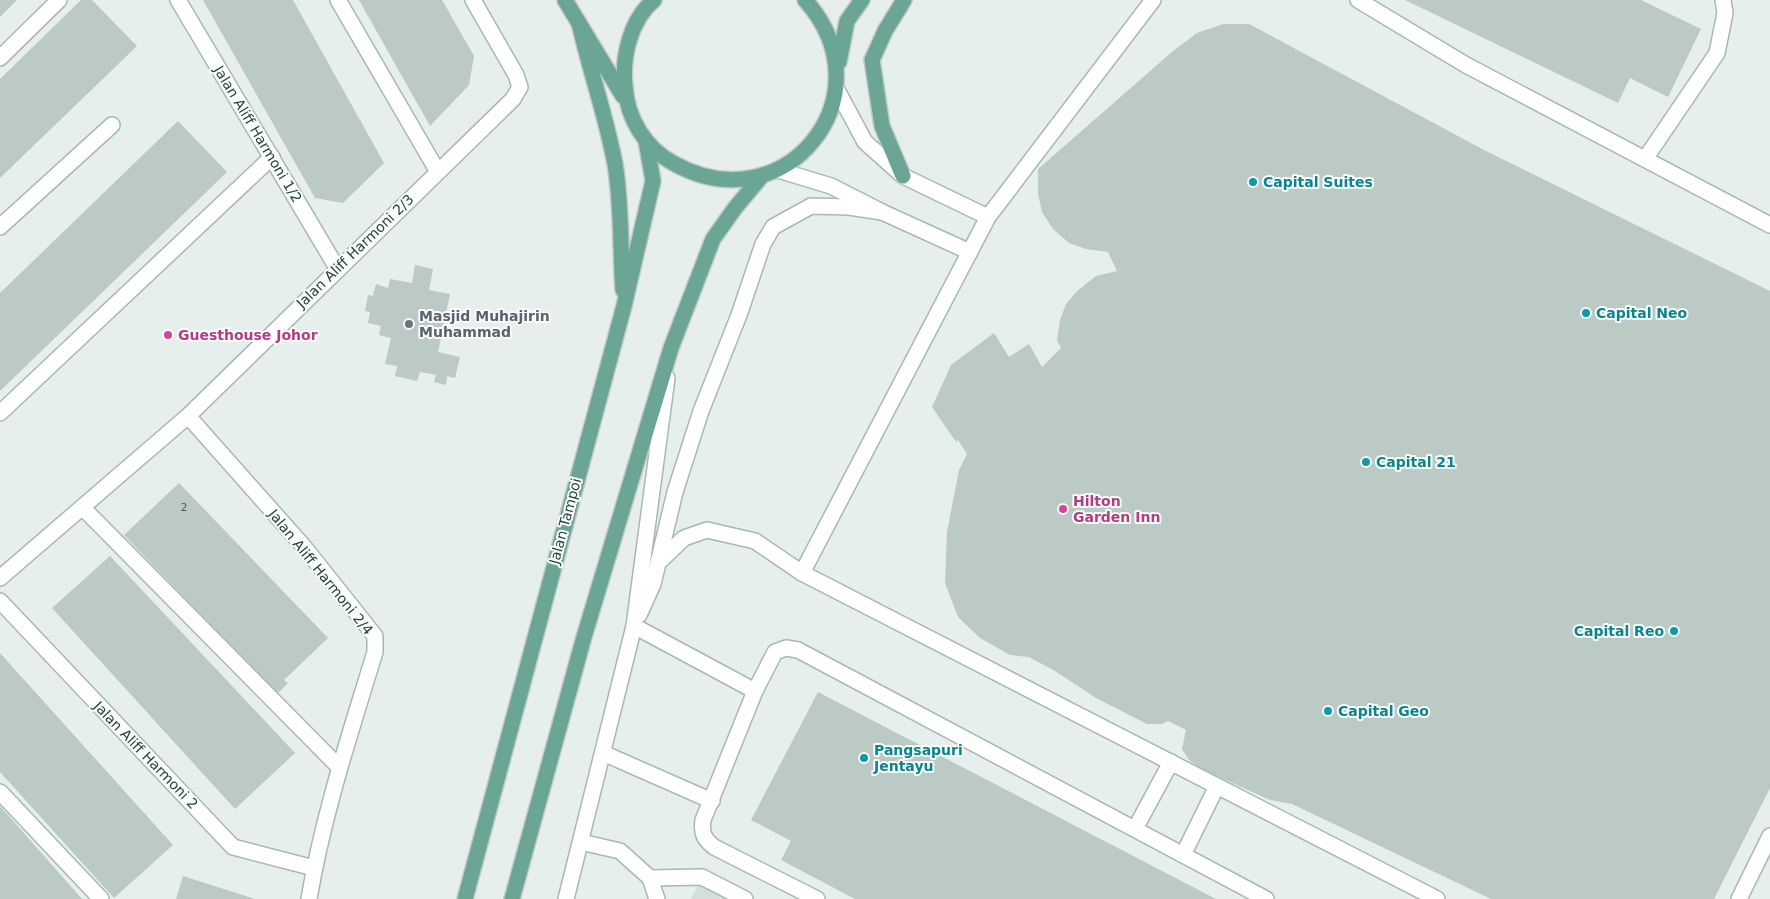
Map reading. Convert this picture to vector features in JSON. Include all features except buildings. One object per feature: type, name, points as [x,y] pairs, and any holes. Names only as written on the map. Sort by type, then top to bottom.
[{"type":"main road","points":[[565,0],[626,100],[633,121],[646,141],[662,157],[692,174],[726,181],[761,177],[778,170],[800,155],[818,136],[830,113],[847,21],[862,0]]},
{"type":"main road","points":[[626,100],[623,65],[632,32],[654,0]]},
{"type":"main road","points":[[805,0],[818,15],[832,41],[837,70]]},
{"type":"main road","points":[[903,176],[882,126],[872,60],[884,31],[904,0]]},
{"type":"main road","points":[[580,23],[591,71],[605,115],[615,167],[624,306]]},
{"type":"main road","name":"Jalan Tampoi","points":[[465,899],[624,306],[653,181],[646,141]]},
{"type":"main road","points":[[512,899],[584,636],[671,348],[713,239],[734,208],[761,177]]},
{"type":"street","points":[[0,58],[60,0]]},
{"type":"street","name":"Jalan Aliff Harmoni 1/2","points":[[178,0],[338,268]]},
{"type":"street","points":[[338,0],[438,172]]},
{"type":"street","name":"Jalan Aliff Harmoni 2/3","points":[[0,578],[188,416],[513,98],[520,86],[516,75],[473,0]]},
{"type":"street","points":[[802,573],[988,217],[1153,0]]},
{"type":"street","points":[[1358,0],[1466,65],[1770,225]]},
{"type":"street","points":[[1645,159],[1717,53],[1725,13],[1723,0]]},
{"type":"street","points":[[836,88],[865,142],[903,176],[988,217]]},
{"type":"street","points":[[0,227],[112,125]]},
{"type":"street","points":[[0,413],[272,157]]},
{"type":"street","points":[[778,170],[831,186],[882,212],[970,252]]},
{"type":"street","points":[[634,626],[654,584],[675,492],[701,411],[739,315],[763,244],[773,227],[811,206],[849,207],[882,212]]},
{"type":"street","points":[[566,899],[634,626],[671,348]]},
{"type":"street","name":"Jalan Aliff Harmoni 2/4","points":[[188,416],[305,548],[375,636],[375,652],[339,766],[314,868],[309,899]]},
{"type":"street","points":[[83,508],[339,766]]},
{"type":"street","points":[[661,560],[684,538],[707,530],[755,540],[802,573],[1437,899]]},
{"type":"street","name":"Jalan Aliff Harmoni 2","points":[[0,601],[233,847],[314,868]]},
{"type":"street","points":[[634,626],[755,691]]},
{"type":"street","points":[[817,899],[714,847],[705,840],[702,830],[703,820],[755,691],[775,652],[786,648],[798,650],[1266,899]]},
{"type":"street","points":[[603,752],[712,800]]},
{"type":"street","points":[[1136,829],[1171,762]]},
{"type":"street","points":[[1182,854],[1217,786]]},
{"type":"street","points":[[0,792],[101,899]]},
{"type":"street","points":[[1739,899],[1770,836]]},
{"type":"street","points":[[581,842],[620,851],[650,878],[657,899]]},
{"type":"street","points":[[650,878],[702,877],[745,899]]},
{"type":"shaded area","points":[[699,884],[728,899],[691,899]]},
{"type":"place","name":"Capital Suites","points":[[1253,182]]},
{"type":"place","name":"Capital Neo","points":[[1586,313]]},
{"type":"place","name":"Masjid Muhajirin Muhammad","points":[[409,324]]},
{"type":"place","name":"Guesthouse Johor","points":[[168,335]]},
{"type":"place","name":"Capital 21","points":[[1366,462]]},
{"type":"place","name":"Hilton Garden Inn","points":[[1063,509]]},
{"type":"place","name":"Capital Reo","points":[[1674,631]]},
{"type":"place","name":"Capital Geo","points":[[1328,711]]},
{"type":"place","name":"Pangsapuri Jentayu","points":[[864,758]]}]
